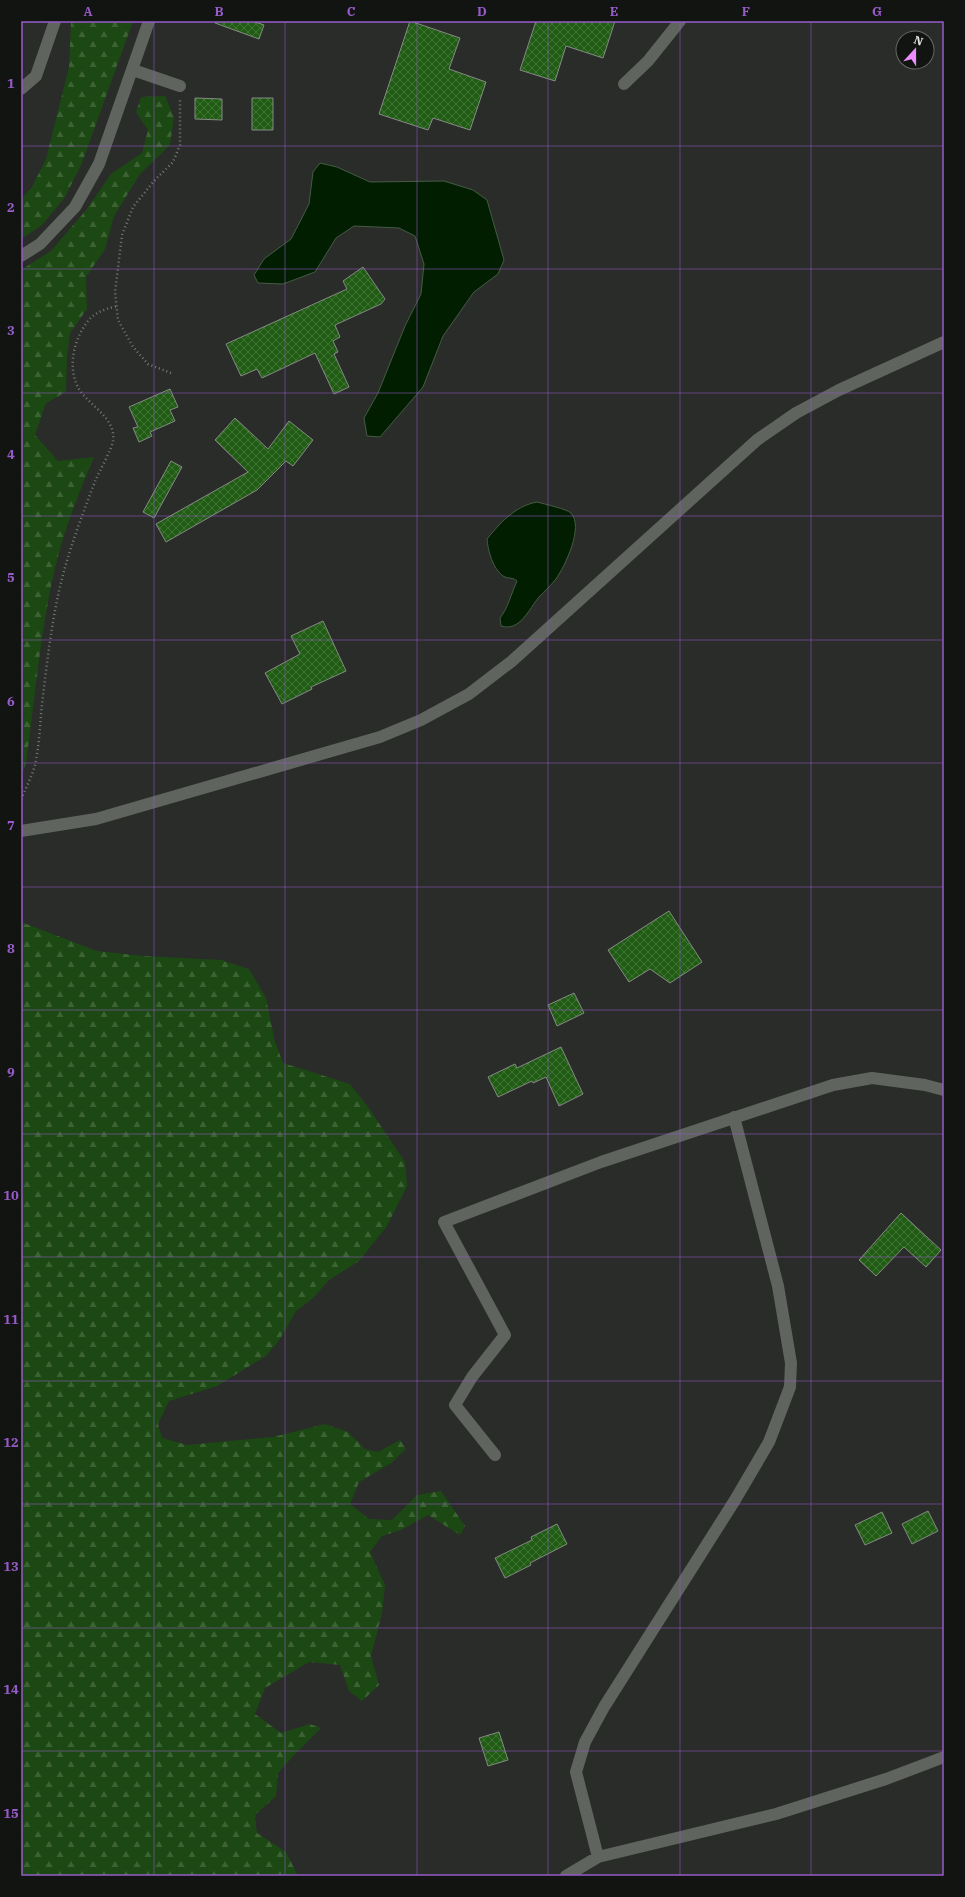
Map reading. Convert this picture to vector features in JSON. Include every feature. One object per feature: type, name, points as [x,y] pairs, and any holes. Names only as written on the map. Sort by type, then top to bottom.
[{"type":"street","points":[[21,89],[36,76],[55,21]]},
{"type":"street","points":[[21,256],[40,244],[75,206],[100,164],[150,21]]},
{"type":"street","points":[[624,84],[648,61],[680,21]]},
{"type":"street","points":[[132,70],[180,86]]},
{"type":"street","points":[[21,831],[96,819],[380,737],[428,716],[469,694],[512,661],[757,440],[796,413],[839,390],[944,342]]},
{"type":"street","points":[[495,1455],[455,1405],[472,1377],[505,1335],[444,1222],[601,1162],[833,1085],[872,1078],[925,1085],[944,1090]]},
{"type":"street","points":[[598,1857],[576,1772],[585,1742],[604,1707],[734,1500],[768,1442],[790,1387],[791,1363],[778,1286],[734,1117]]},
{"type":"street","points":[[566,1876],[598,1857],[776,1814],[886,1779],[944,1757]]},
{"type":"path","points":[[171,373],[148,364],[133,347],[118,320],[115,292],[122,235],[133,207],[154,181],[173,162],[180,144],[180,86]]},
{"type":"path","points":[[21,799],[34,767],[40,737],[43,697],[52,629],[64,570],[93,488],[113,441],[111,426],[105,417],[81,392],[74,377],[73,360],[76,342],[88,321],[100,311],[117,306]]},
{"type":"green space","points":[[71,21],[133,21],[82,163],[65,197],[42,225],[21,239],[21,199],[32,187],[46,159],[69,67]]},
{"type":"green space","points":[[165,96],[174,117],[170,145],[140,174],[114,216],[105,249],[86,277],[87,309],[70,333],[67,356],[66,392],[46,403],[35,435],[58,461],[94,457],[72,511],[55,568],[45,616],[26,763],[21,777],[21,270],[51,251],[87,209],[111,174],[142,153],[148,130],[136,112],[141,97]]},
{"type":"green space","points":[[21,922],[97,951],[143,956],[221,960],[249,969],[266,998],[275,1042],[283,1063],[350,1084],[368,1107],[405,1162],[407,1186],[387,1226],[359,1261],[329,1280],[312,1299],[296,1311],[280,1339],[266,1356],[217,1386],[169,1401],[158,1424],[162,1438],[187,1445],[273,1437],[325,1424],[348,1432],[365,1449],[378,1452],[400,1440],[406,1449],[391,1463],[359,1482],[350,1504],[369,1519],[392,1520],[417,1495],[441,1491],[465,1526],[460,1535],[428,1515],[401,1530],[382,1536],[370,1552],[385,1585],[382,1613],[371,1656],[379,1685],[362,1701],[349,1691],[340,1665],[309,1662],[265,1688],[255,1714],[281,1733],[310,1724],[321,1728],[278,1773],[276,1796],[255,1815],[257,1833],[286,1852],[298,1876],[21,1876]]},
{"type":"shaded area","points":[[320,163],[337,167],[370,182],[444,181],[473,190],[487,200],[504,260],[498,274],[474,292],[443,336],[423,387],[380,437],[367,436],[364,418],[378,393],[405,326],[421,294],[424,264],[415,236],[399,228],[354,226],[336,238],[315,272],[283,284],[258,283],[254,275],[264,259],[291,239],[309,204],[313,172]]},
{"type":"shaded area","points":[[537,502],[560,508],[571,513],[574,519],[575,527],[572,546],[556,579],[539,597],[528,613],[519,623],[514,626],[501,626],[500,618],[517,581],[503,576],[496,569],[490,554],[487,539],[503,521],[515,511]]},
{"type":"building","points":[[215,21],[252,21],[264,25],[259,39],[215,23]]},
{"type":"building","points":[[410,21],[460,38],[449,69],[486,82],[470,130],[433,118],[428,130],[379,114]]},
{"type":"building","points":[[536,21],[615,21],[603,58],[566,46],[555,81],[520,70]]},
{"type":"building","points":[[195,98],[222,99],[222,120],[195,119]]},
{"type":"building","points":[[252,98],[273,98],[273,130],[252,130]]},
{"type":"building","points":[[363,267],[385,299],[381,304],[335,325],[340,337],[333,341],[338,352],[334,354],[349,387],[334,394],[315,353],[262,378],[257,369],[241,376],[226,344],[347,289],[343,281]]},
{"type":"building","points":[[170,389],[178,407],[170,410],[175,421],[150,432],[152,436],[139,442],[133,428],[138,427],[129,407]]},
{"type":"building","points":[[235,418],[268,449],[289,421],[313,440],[293,466],[286,461],[257,490],[166,542],[156,524],[248,472],[215,440]]},
{"type":"building","points":[[171,461],[182,467],[154,518],[143,512]]},
{"type":"building","points":[[323,621],[346,671],[311,687],[312,689],[282,704],[265,673],[300,654],[291,636]]},
{"type":"building","points":[[669,911],[702,962],[670,983],[650,969],[629,982],[608,950]]},
{"type":"building","points":[[574,993],[584,1013],[557,1026],[548,1005]]},
{"type":"building","points":[[561,1047],[583,1094],[559,1106],[546,1077],[533,1083],[532,1081],[498,1097],[488,1077],[515,1064],[517,1068]]},
{"type":"building","points":[[901,1213],[941,1250],[926,1267],[904,1247],[876,1276],[859,1260]]},
{"type":"building","points":[[928,1511],[938,1531],[912,1544],[902,1524]]},
{"type":"building","points":[[882,1512],[892,1533],[865,1545],[855,1525]]},
{"type":"building","points":[[557,1524],[567,1544],[505,1578],[495,1558],[532,1540],[531,1537]]},
{"type":"building","points":[[499,1732],[508,1760],[488,1766],[479,1738]]}]
